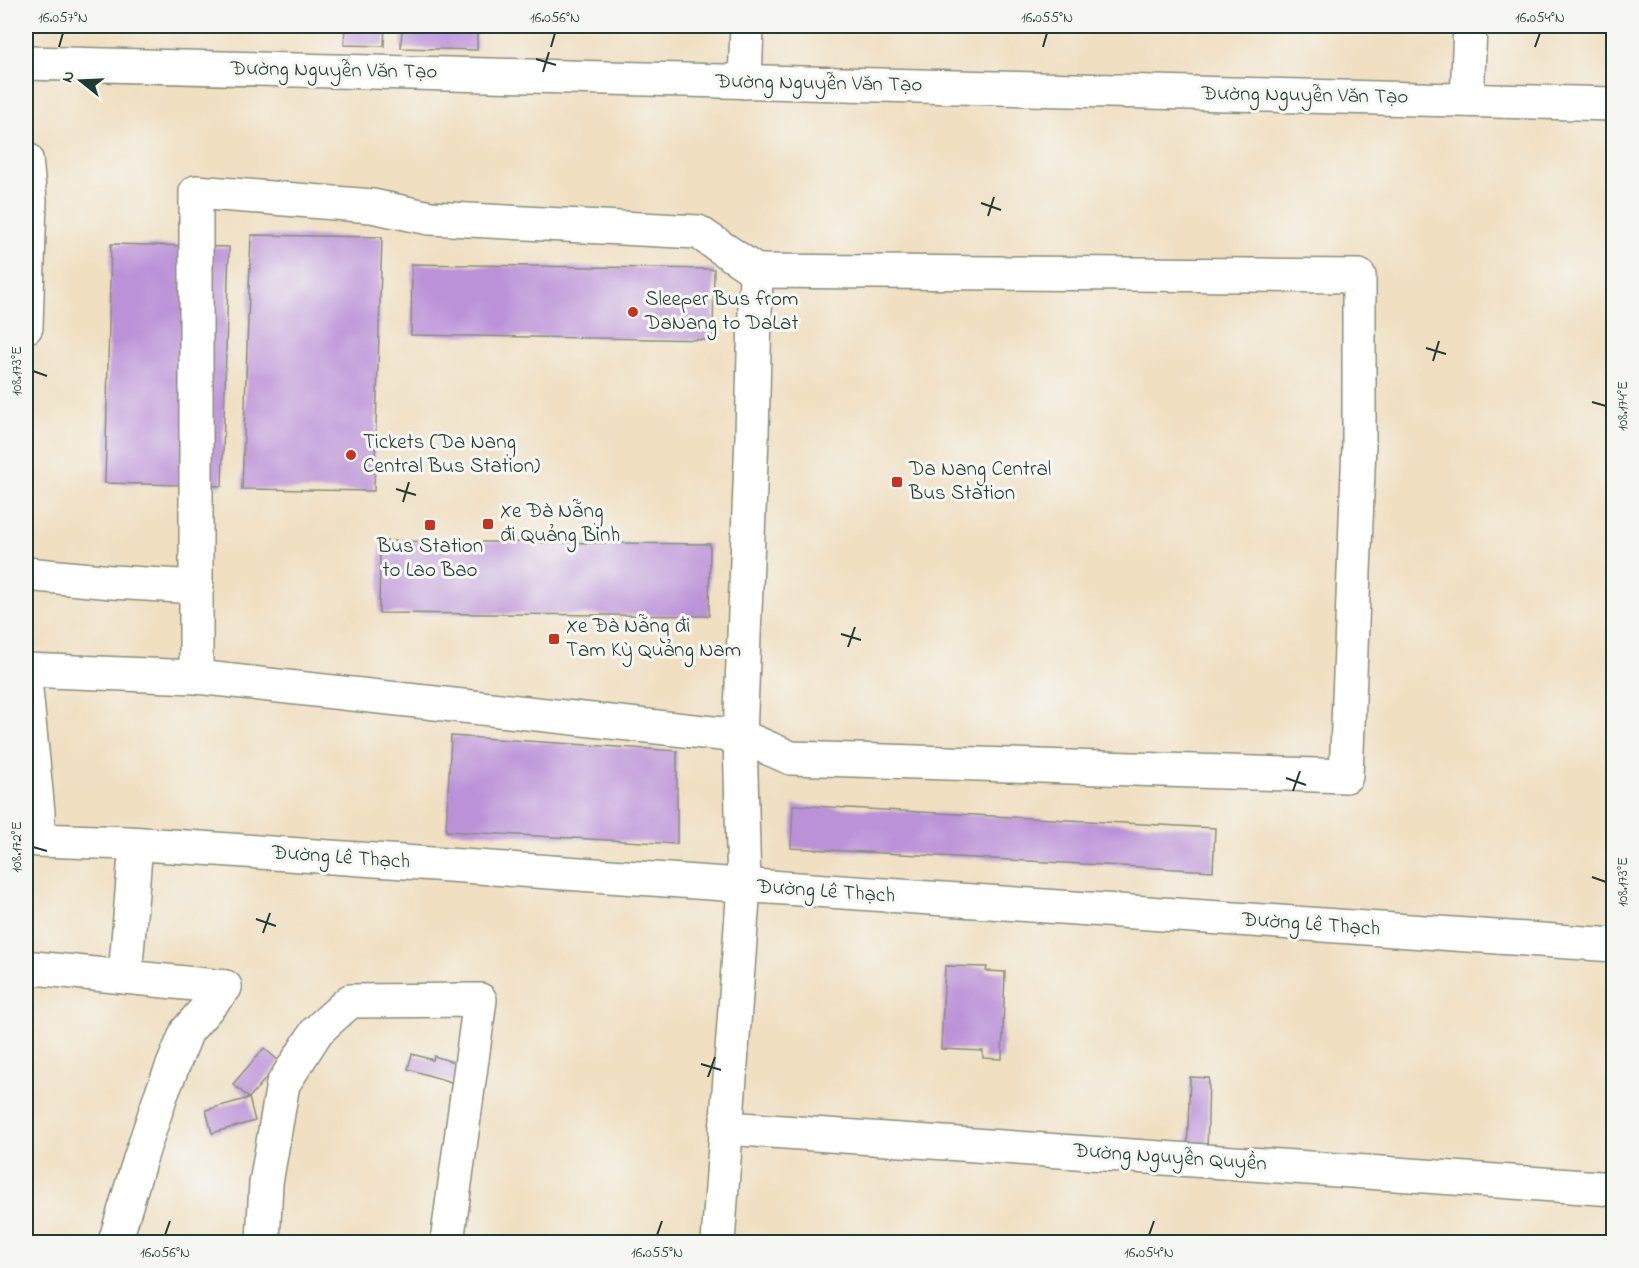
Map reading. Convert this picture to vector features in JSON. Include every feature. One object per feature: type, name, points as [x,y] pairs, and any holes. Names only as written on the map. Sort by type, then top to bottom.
[{"type":"street","points":[[745,82],[747,26]]},
{"type":"street","points":[[1467,100],[1470,26]]},
{"type":"street","name":"Đường Nguyễn Văn Tạo","points":[[26,63],[1614,104]]},
{"type":"street","points":[[26,159],[30,200],[26,327]]},
{"type":"street","points":[[26,690],[196,677],[740,736],[791,758],[1346,776],[1359,445],[1359,276],[756,271],[698,232],[430,218],[372,206],[196,192],[196,677]]},
{"type":"street","points":[[718,1242],[744,886],[740,736],[756,271]]},
{"type":"street","points":[[26,574],[197,587]]},
{"type":"street","name":"Đường Lê Thạch","points":[[26,690],[38,812],[38,840],[136,844],[1614,945]]},
{"type":"street","points":[[124,977],[136,844]]},
{"type":"street","points":[[34,968],[225,987],[187,1031],[161,1095],[115,1242]]},
{"type":"street","points":[[263,1242],[266,1183],[283,1084],[317,1031],[350,1001],[480,999],[447,1242]]},
{"type":"street","name":"Đường Nguyễn Quyền","points":[[726,1128],[1614,1189]]},
{"type":"building","points":[[345,26],[385,26],[384,46],[344,45]]},
{"type":"building","points":[[402,26],[477,26],[477,50],[401,48]]},
{"type":"building","points":[[251,235],[382,237],[374,491],[242,489]]},
{"type":"building","points":[[111,244],[229,247],[222,486],[105,483]]},
{"type":"building","points":[[412,264],[714,269],[713,340],[411,335]]},
{"type":"building","points":[[380,541],[710,544],[709,616],[379,613]]},
{"type":"building","points":[[451,736],[677,751],[677,844],[446,831]]},
{"type":"building","points":[[793,805],[1215,828],[1213,871],[791,848]]},
{"type":"building","points":[[945,966],[987,967],[986,971],[1005,972],[1002,1059],[983,1058],[983,1051],[941,1049]]},
{"type":"building","points":[[264,1048],[280,1062],[249,1098],[233,1084]]},
{"type":"building","points":[[412,1054],[433,1060],[434,1056],[466,1066],[461,1085],[408,1069]]},
{"type":"building","points":[[1190,1077],[1209,1078],[1207,1153],[1187,1152]]},
{"type":"building","points":[[249,1098],[255,1121],[212,1133],[206,1110]]},
{"type":"place","name":"Sleeper Bus from DaNang to DaLat","points":[[633,312]]},
{"type":"place","name":"Tickets (Da Nang Central Bus Station)","points":[[351,455]]},
{"type":"place","name":"Da Nang Central Bus Station","points":[[897,482]]},
{"type":"place","name":"Xe Đà Nẵng đi Quảng Bình","points":[[488,524]]},
{"type":"place","name":"Bus Station to Lao Bao","points":[[430,525]]},
{"type":"place","name":"Xe Đà Nẵng đi Tam Kỳ Quảng Nam","points":[[554,639]]}]
